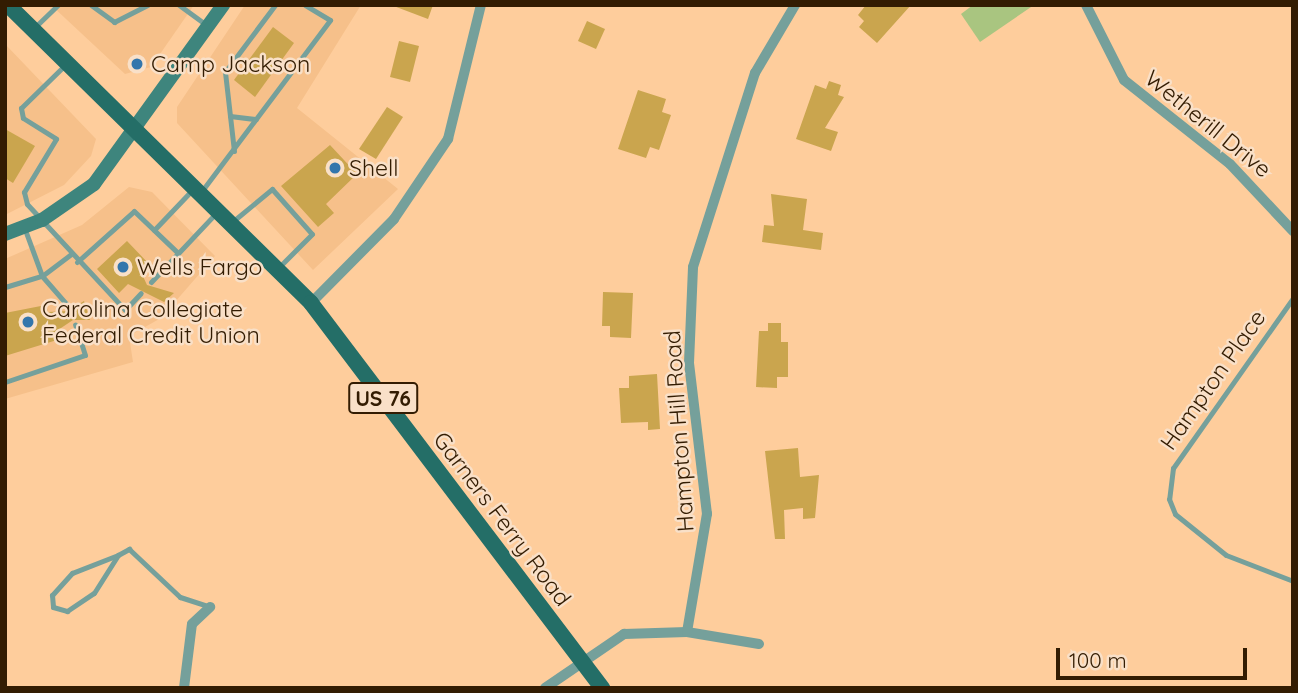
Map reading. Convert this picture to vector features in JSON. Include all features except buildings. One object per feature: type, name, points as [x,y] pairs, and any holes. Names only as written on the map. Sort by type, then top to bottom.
[{"type":"main road","points":[[5,234],[42,220],[94,184],[139,129],[223,5]]},
{"type":"main road","name":"US 76","points":[[9,13],[33,29],[139,129]]},
{"type":"main road","name":"Garners Ferry Road","points":[[139,129],[311,303],[602,688]]},
{"type":"street","points":[[311,303],[394,219],[448,139],[481,5]]},
{"type":"street","name":"Hampton Hill Road","points":[[687,632],[707,513],[689,363],[693,267],[755,74],[795,5]]},
{"type":"street","name":"Wetherill Drive","points":[[1086,5],[1124,80],[1239,172],[1293,230]]},
{"type":"street","points":[[184,688],[192,624],[210,607]]},
{"type":"street","points":[[545,688],[579,660],[624,634],[687,632],[759,644]]},
{"type":"lane","points":[[33,29],[58,5]]},
{"type":"lane","points":[[91,5],[114,22],[148,5]]},
{"type":"lane","points":[[179,5],[209,26]]},
{"type":"lane","points":[[234,151],[225,72],[275,5]]},
{"type":"lane","points":[[154,230],[199,189],[234,151],[330,20],[305,5]]},
{"type":"lane","points":[[68,62],[21,108],[23,118],[56,139],[24,192],[42,220],[77,262],[125,310],[141,293]]},
{"type":"lane","points":[[228,113],[239,121],[258,118]]},
{"type":"lane","points":[[232,222],[272,189],[312,234],[277,268]]},
{"type":"lane","points":[[151,282],[219,209]]},
{"type":"lane","points":[[77,262],[134,211],[178,253]]},
{"type":"lane","points":[[24,227],[42,276],[68,306]]},
{"type":"lane","points":[[5,287],[42,276],[71,254]]},
{"type":"lane","name":"Hampton Place","points":[[1293,298],[1172,468],[1169,499],[1175,514],[1217,549],[1293,581]]},
{"type":"lane","points":[[5,382],[85,355],[75,325]]},
{"type":"lane","points":[[118,555],[94,593],[67,611],[53,607],[52,595],[72,573],[118,555],[136,551],[166,587],[210,607]]},
{"type":"shaded area","points":[[51,5],[194,5],[151,67],[125,74]]},
{"type":"shaded area","points":[[245,5],[361,5],[297,108],[398,189],[313,270],[177,123],[177,107]]},
{"type":"shaded area","points":[[5,44],[96,139],[91,156],[64,185],[5,215]]},
{"type":"shaded area","points":[[129,187],[152,192],[215,256],[161,318],[129,336],[133,362],[5,399],[5,259],[82,225]]},
{"type":"green space","points":[[973,5],[1034,5],[980,42],[961,14]]},
{"type":"place","name":"Camp Jackson","points":[[137,64]]},
{"type":"place","name":"Shell","points":[[335,168]]},
{"type":"place","name":"Wells Fargo","points":[[123,267]]},
{"type":"place","name":"Carolina Collegiate Federal Credit Union","points":[[28,322]]}]
